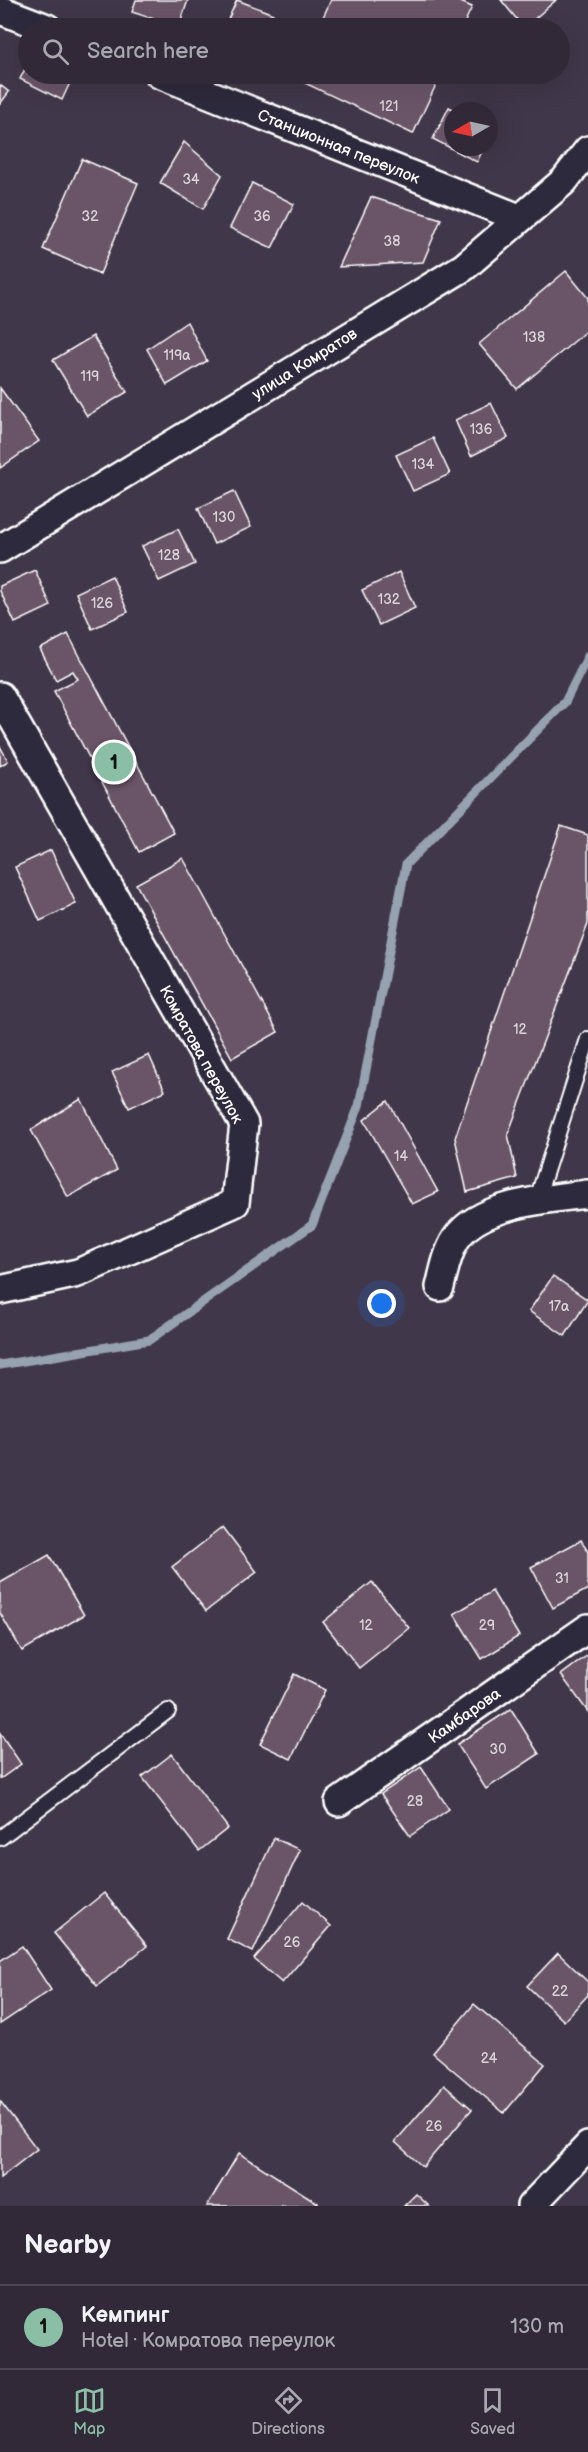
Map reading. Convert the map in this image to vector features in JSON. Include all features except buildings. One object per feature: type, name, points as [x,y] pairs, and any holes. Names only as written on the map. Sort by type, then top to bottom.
[{"type":"street","points":[[0,10],[21,18]]},
{"type":"street","name":"Станционная переулок","points":[[184,84],[519,218]]},
{"type":"street","name":"улица Комратов","points":[[0,549],[464,267],[564,181],[588,150]]},
{"type":"street","name":"Комратова переулок","points":[[0,696],[243,1125],[235,1203],[78,1273],[0,1290]]},
{"type":"street","points":[[440,1287],[457,1237],[488,1214],[537,1199],[588,1194]]},
{"type":"street","name":"Камбарова","points":[[339,1802],[588,1628]]},
{"type":"street","points":[[531,2206],[588,2146]]},
{"type":"lane","points":[[537,1199],[588,1039]]},
{"type":"lane","points":[[0,1838],[168,1711]]},
{"type":"waterway","points":[[0,1365],[149,1340],[312,1225],[359,1106],[406,864],[565,702],[588,656]]},
{"type":"place","name":"Кемпинг","points":[[114,762]]}]
